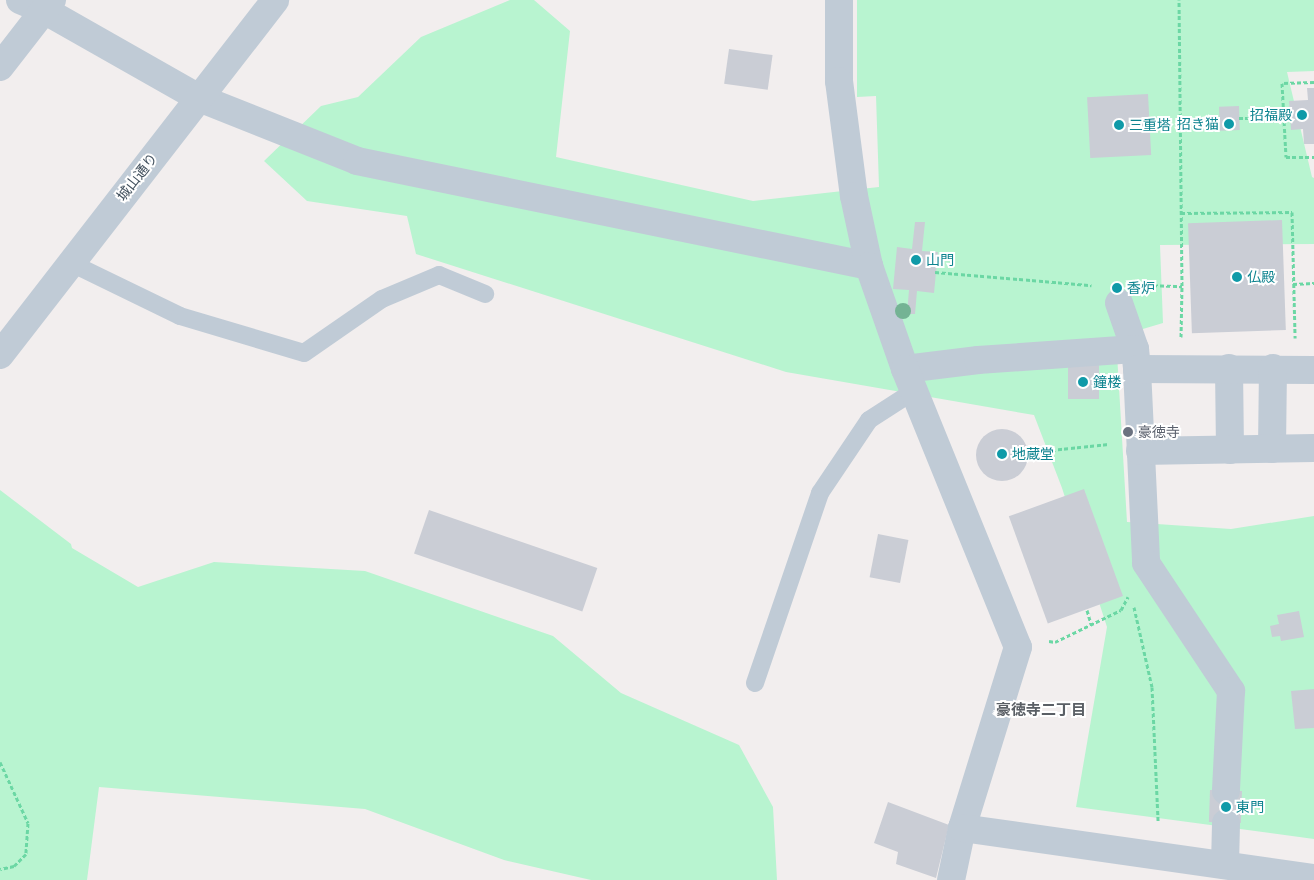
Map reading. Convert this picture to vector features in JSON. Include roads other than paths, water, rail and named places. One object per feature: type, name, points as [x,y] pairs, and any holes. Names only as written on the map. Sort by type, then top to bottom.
[{"type":"street","name":"城山通り","points":[[0,355],[275,0]]},
{"type":"street","points":[[839,0],[839,81],[854,196],[869,266],[909,380],[1018,647],[962,828],[951,880]]},
{"type":"street","points":[[0,67],[39,3],[199,98],[357,161],[869,266]]},
{"type":"street","points":[[1119,303],[1136,359],[1146,563],[1231,690],[1226,791]]},
{"type":"street","points":[[909,380],[978,360],[1136,359],[1229,368],[1314,370]]},
{"type":"street","points":[[1229,368],[1230,450]]},
{"type":"street","points":[[1272,449],[1273,368]]},
{"type":"street","points":[[1140,446],[1230,450],[1314,448]]},
{"type":"street","points":[[1224,873],[1226,823]]},
{"type":"street","points":[[962,828],[1224,873],[1314,878]]},
{"type":"lane","points":[[71,263],[180,316],[304,353],[382,299],[439,275],[485,294]]},
{"type":"lane","points":[[756,683],[820,492],[869,420],[909,380]]},
{"type":"place","name":"招福殿","points":[[1302,115]]},
{"type":"place","name":"招き猫","points":[[1229,124]]},
{"type":"place","name":"三重塔","points":[[1119,125]]},
{"type":"place","name":"山門","points":[[916,260]]},
{"type":"place","name":"仏殿","points":[[1237,277]]},
{"type":"place","name":"香炉","points":[[1117,288]]},
{"type":"place","name":"鐘楼","points":[[1083,382]]},
{"type":"place","name":"豪徳寺","points":[[1128,432]]},
{"type":"place","name":"地蔵堂","points":[[1002,454]]},
{"type":"place","name":"東門","points":[[1226,807]]},
{"type":"district","name":"豪徳寺二丁目","points":[[1041,710]]}]
